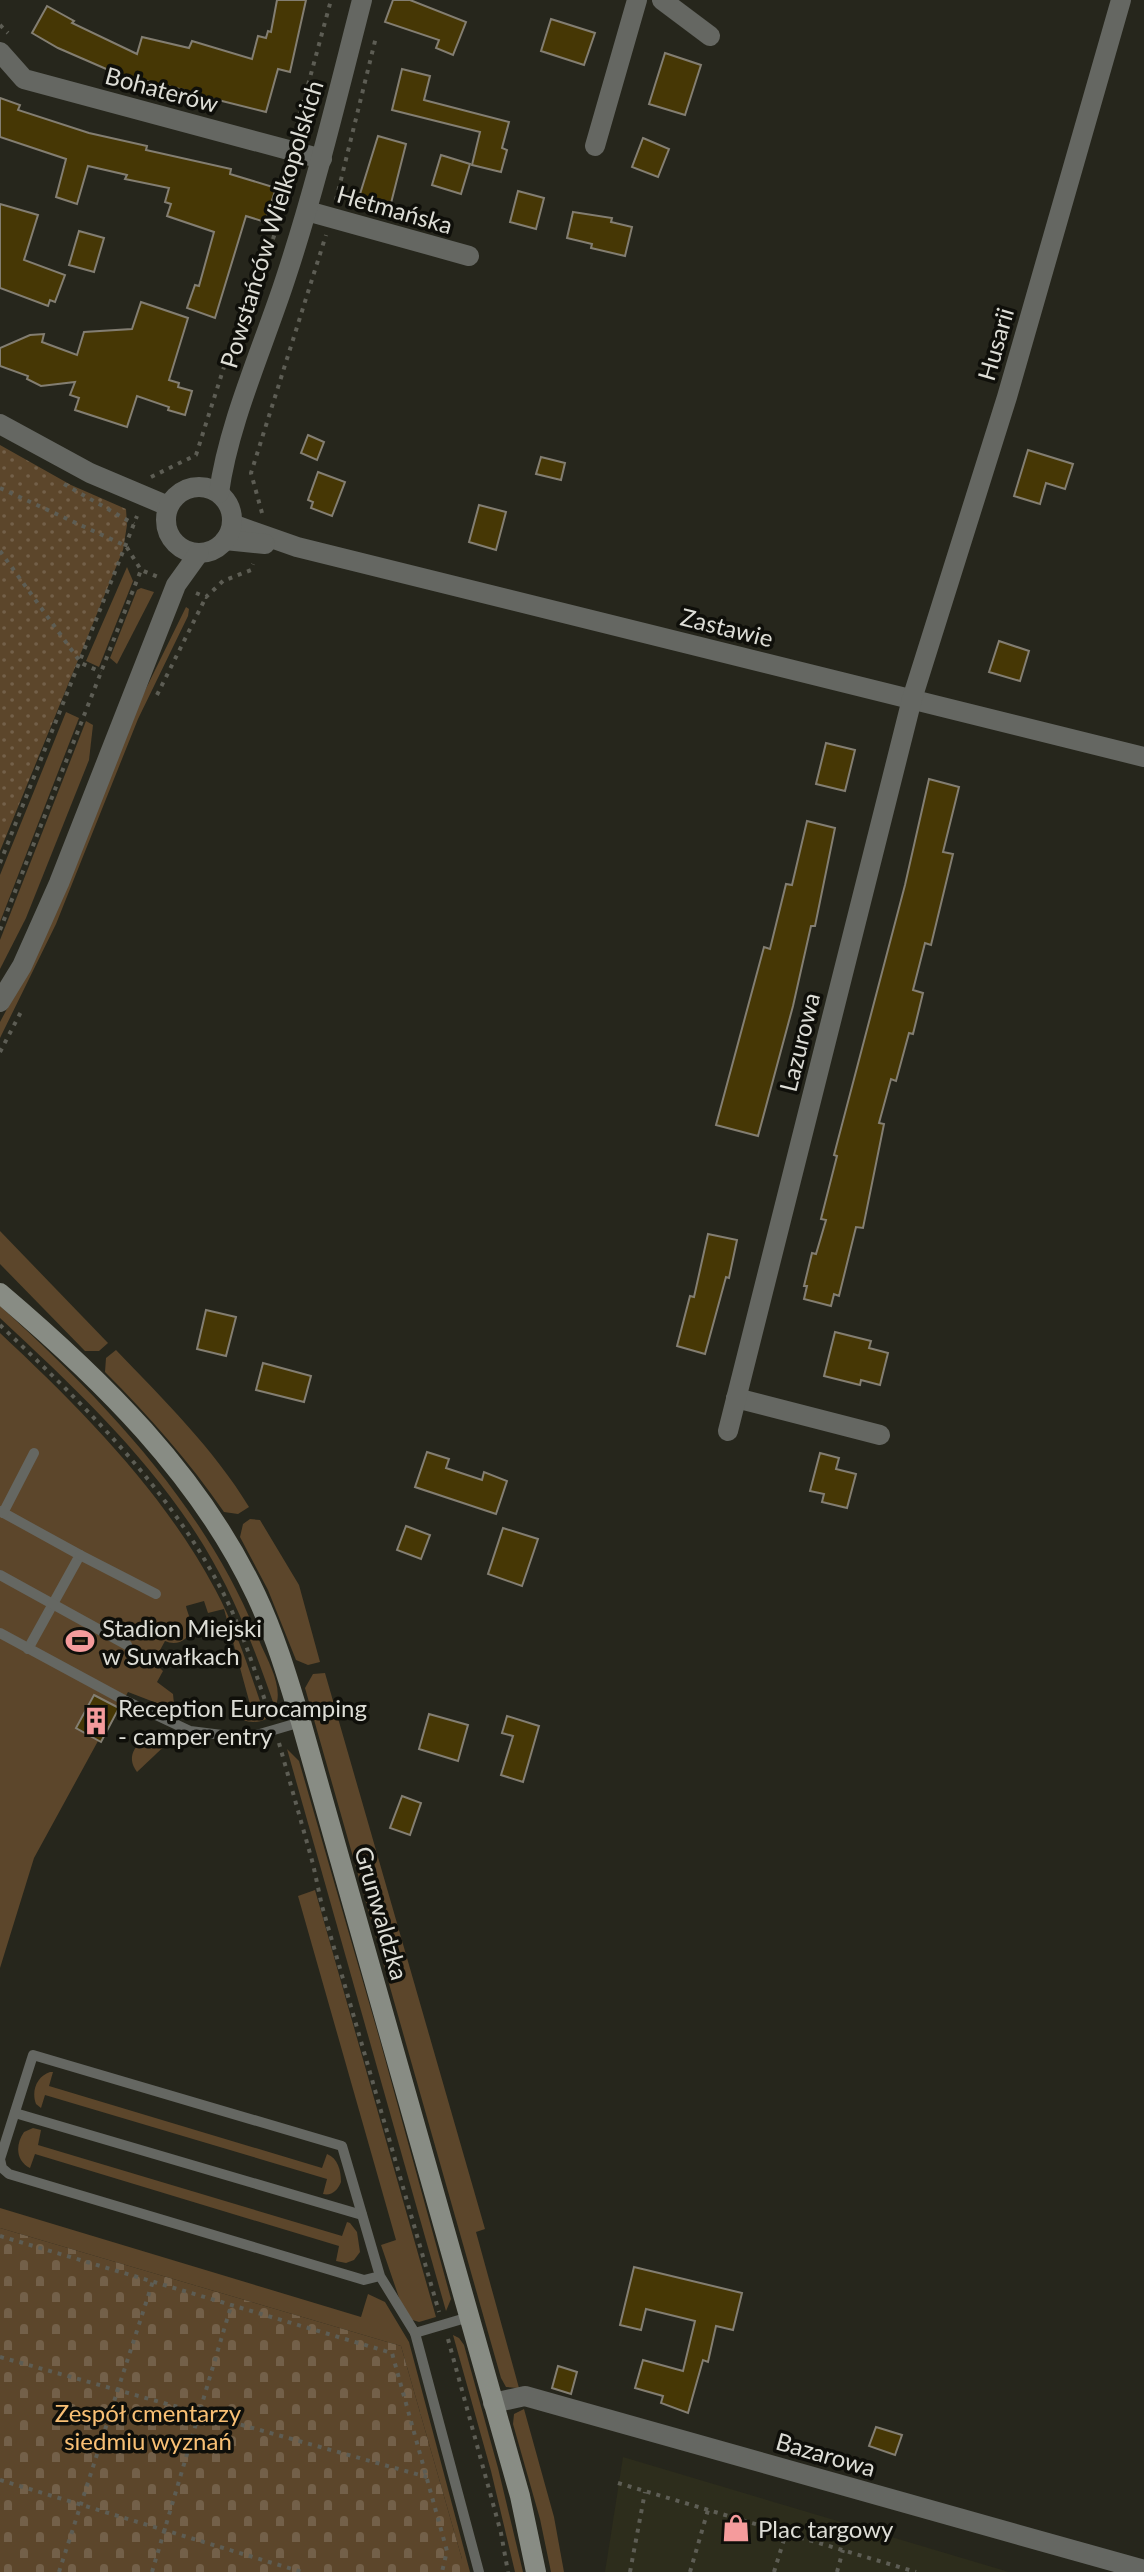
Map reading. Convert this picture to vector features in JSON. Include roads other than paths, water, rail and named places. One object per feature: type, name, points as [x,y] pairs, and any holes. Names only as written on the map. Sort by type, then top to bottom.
[{"type":"main road","name":"Grunwaldzka","points":[[0,1277],[48,1333],[144,1431],[196,1495],[224,1537],[256,1595],[301,1722],[520,2496],[536,2572]]},
{"type":"main road","name":"Grunwaldzka","points":[[0,1293],[48,1333]]},
{"type":"street","name":"Powstańców Wielkopolskich","points":[[219,493],[224,460],[307,211],[362,0]]},
{"type":"street","points":[[595,146],[637,0]]},
{"type":"street","points":[[662,0],[710,36]]},
{"type":"street","name":"Husarii","points":[[912,699],[1007,397],[1121,0]]},
{"type":"street","name":"Bohaterów","points":[[6,44],[24,79],[322,159]]},
{"type":"street","name":"Hetmańska","points":[[307,211],[469,256]]},
{"type":"street","points":[[0,424],[167,511]]},
{"type":"street","name":"Powstańców Wielkopolskich","points":[[198,486],[224,460]]},
{"type":"street","points":[[94,475],[142,504],[167,511]]},
{"type":"street","points":[[198,486],[219,493],[230,506],[229,532],[218,547],[199,553],[186,550],[176,543],[166,526],[167,511],[183,490],[198,486]]},
{"type":"street","name":"Zastawie","points":[[229,532],[261,535],[297,547]]},
{"type":"street","name":"Zastawie","points":[[229,532],[1144,757]]},
{"type":"street","points":[[176,543],[176,585]]},
{"type":"street","points":[[0,1002],[22,966],[59,883],[176,585],[199,553]]},
{"type":"street","name":"Lazurowa","points":[[728,1431],[912,699]]},
{"type":"street","points":[[736,1398],[880,1435]]},
{"type":"street","name":"Bazarowa","points":[[493,2403],[525,2396],[1144,2570]]},
{"type":"lane","points":[[34,1453],[1,1512],[156,1594]]},
{"type":"lane","points":[[28,1649],[80,1555]]},
{"type":"lane","points":[[0,1575],[127,1645]]},
{"type":"lane","points":[[0,1633],[124,1700],[190,1731],[246,1738],[301,1722]]},
{"type":"lane","points":[[380,2276],[364,2280],[9,2174],[2,2168],[0,2159],[33,2055],[342,2146],[380,2276],[415,2333],[479,2572]]},
{"type":"lane","points":[[15,2113],[362,2215]]},
{"type":"lane","points":[[415,2333],[469,2317]]},
{"type":"place","name":"Stadion Miejski w Suwałkach","points":[[80,1641]]},
{"type":"place","name":"Reception Eurocamping - camper entry","points":[[96,1721]]},
{"type":"place","name":"Plac targowy","points":[[736,2528]]},
{"type":"park label","name":"Zespół cmentarzy siedmiu wyznań","points":[[148,2426]]}]
